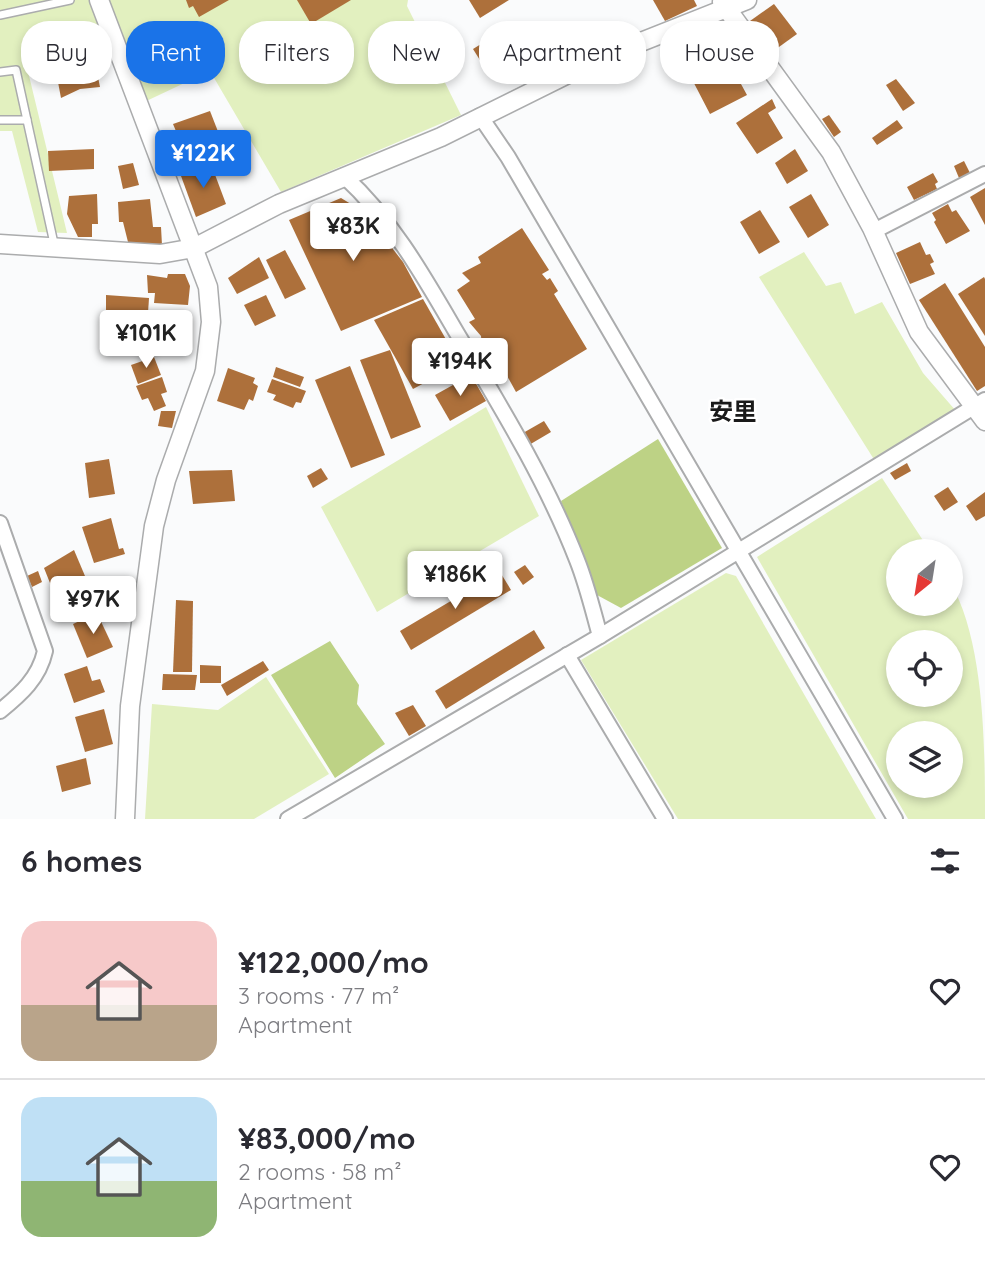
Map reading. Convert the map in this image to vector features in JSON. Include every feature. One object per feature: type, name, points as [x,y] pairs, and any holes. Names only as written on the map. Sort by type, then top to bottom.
[{"type":"street","points":[[99,0],[208,287],[210,347],[154,526],[130,706],[125,819]]},
{"type":"street","points":[[0,244],[160,254],[194,248],[344,176],[441,136],[598,59],[723,5],[747,0]]},
{"type":"street","points":[[295,817],[981,409],[919,332],[874,231],[831,152],[723,5]]},
{"type":"street","points":[[480,116],[508,157],[895,819]]},
{"type":"street","points":[[874,231],[985,174]]},
{"type":"street","points":[[344,176],[368,198],[395,232],[506,418],[554,508],[578,561],[600,636]]},
{"type":"street","points":[[0,523],[45,651],[41,670],[17,697],[0,711]]},
{"type":"street","points":[[567,655],[664,819]]},
{"type":"lane","points":[[0,15],[70,0]]},
{"type":"lane","points":[[0,72],[16,70],[55,248]]},
{"type":"lane","points":[[0,120],[27,120]]},
{"type":"green space","points":[[0,0],[408,0],[407,6],[414,21],[368,21],[368,84],[446,84],[461,115],[281,192],[218,84],[225,84],[225,21],[126,21],[126,74],[112,44],[112,21],[21,21],[21,84],[31,84],[67,233],[38,232],[12,131],[0,131]]},
{"type":"green space","points":[[131,84],[182,84],[140,104]]},
{"type":"green space","points":[[804,252],[826,286],[841,282],[855,314],[882,302],[923,373],[956,411],[875,461],[759,277]]},
{"type":"green space","points":[[486,407],[539,516],[377,612],[321,507]]},
{"type":"green space","points":[[658,439],[722,548],[621,608],[597,595],[561,501]]},
{"type":"green space","points":[[882,478],[922,539],[886,539],[886,616],[963,616],[963,610],[981,697],[985,819],[908,819],[896,798],[963,798],[963,721],[886,721],[886,781],[757,557]]},
{"type":"green space","points":[[726,573],[736,576],[876,819],[678,819],[581,660]]},
{"type":"green space","points":[[330,641],[359,685],[357,704],[385,744],[335,778],[271,675]]},
{"type":"green space","points":[[266,677],[329,774],[254,819],[145,819],[152,704],[218,710]]},
{"type":"building","points":[[186,0],[229,0],[199,17],[193,6],[189,8]]},
{"type":"building","points":[[297,0],[351,0],[316,21],[309,21]]},
{"type":"building","points":[[469,0],[509,0],[480,18]]},
{"type":"building","points":[[653,0],[694,0],[697,6],[665,21]]},
{"type":"building","points":[[774,4],[797,34],[779,47],[779,21],[750,21]]},
{"type":"building","points":[[479,45],[479,59],[473,49]]},
{"type":"building","points":[[896,79],[915,103],[903,111],[886,85]]},
{"type":"building","points":[[58,84],[99,84],[100,87],[80,89],[61,98]]},
{"type":"building","points":[[694,84],[741,84],[747,95],[710,114]]},
{"type":"building","points":[[772,99],[776,108],[768,113],[783,138],[757,154],[736,123]]},
{"type":"building","points":[[210,111],[224,147],[188,160],[173,124]]},
{"type":"building","points":[[829,115],[841,132],[834,137],[822,119]]},
{"type":"building","points":[[897,120],[903,128],[877,145],[872,138]]},
{"type":"building","points":[[94,149],[94,169],[49,171],[48,151]]},
{"type":"building","points":[[795,149],[808,171],[787,184],[775,163]]},
{"type":"building","points":[[230,153],[237,168],[230,171],[223,156]]},
{"type":"building","points":[[964,161],[970,173],[959,178],[954,166]]},
{"type":"building","points":[[133,163],[139,185],[123,189],[118,166]]},
{"type":"building","points":[[211,164],[226,204],[196,217],[181,176]]},
{"type":"building","points":[[933,173],[938,182],[935,184],[937,189],[914,200],[907,187]]},
{"type":"building","points":[[985,188],[985,225],[970,197]]},
{"type":"building","points":[[97,194],[98,224],[92,224],[92,237],[78,237],[67,214],[69,196]]},
{"type":"building","points":[[811,194],[829,225],[808,238],[789,207]]},
{"type":"building","points":[[341,198],[364,212],[403,262],[422,297],[341,331],[289,220]]},
{"type":"building","points":[[150,199],[153,227],[161,227],[162,245],[139,249],[129,246],[123,222],[119,222],[118,202]]},
{"type":"building","points":[[948,204],[952,212],[956,210],[970,231],[946,244],[932,213]]},
{"type":"building","points":[[760,210],[780,242],[759,254],[740,222]]},
{"type":"building","points":[[522,228],[549,270],[542,274],[547,280],[550,278],[558,291],[554,294],[587,349],[516,392],[506,374],[496,369],[497,362],[490,358],[489,349],[482,346],[481,336],[469,322],[475,319],[457,290],[470,281],[462,273],[481,263],[478,257]]},
{"type":"building","points":[[920,242],[926,255],[930,254],[934,262],[930,264],[935,274],[910,284],[896,253]]},
{"type":"building","points":[[285,250],[306,289],[285,299],[266,260]]},
{"type":"building","points":[[259,257],[269,278],[237,294],[228,278]]},
{"type":"building","points":[[168,274],[185,274],[190,286],[188,305],[154,303],[155,293],[148,293],[147,275],[167,278]]},
{"type":"building","points":[[984,277],[985,279],[985,336],[958,294]]},
{"type":"building","points":[[945,283],[985,347],[985,386],[977,391],[919,300]]},
{"type":"building","points":[[106,295],[149,298],[148,313],[106,310]]},
{"type":"building","points":[[266,295],[276,316],[255,326],[244,305]]},
{"type":"building","points":[[423,299],[460,364],[413,389],[374,320]]},
{"type":"building","points":[[131,317],[158,318],[157,333],[168,333],[167,350],[130,348]]},
{"type":"building","points":[[390,350],[421,427],[391,439],[360,360]]},
{"type":"building","points":[[154,357],[161,375],[138,384],[131,365]]},
{"type":"building","points":[[350,366],[385,455],[351,468],[315,380]]},
{"type":"building","points":[[276,367],[304,377],[300,387],[273,377]]},
{"type":"building","points":[[228,368],[255,378],[253,383],[258,386],[253,401],[249,399],[244,410],[217,401]]},
{"type":"building","points":[[471,375],[486,401],[450,421],[435,395]]},
{"type":"building","points":[[162,377],[167,392],[161,394],[166,406],[154,411],[148,398],[142,400],[136,386]]},
{"type":"building","points":[[272,379],[306,391],[301,403],[296,402],[293,408],[273,400],[276,395],[267,392]]},
{"type":"building","points":[[161,411],[176,411],[172,428],[158,426]]},
{"type":"building","points":[[544,421],[551,432],[529,445],[523,433]]},
{"type":"building","points":[[109,459],[115,494],[89,498],[85,463]]},
{"type":"building","points":[[907,463],[911,471],[895,480],[890,473]]},
{"type":"building","points":[[321,468],[328,479],[313,488],[307,476]]},
{"type":"building","points":[[232,470],[235,501],[193,504],[189,471]]},
{"type":"building","points":[[948,487],[958,502],[944,511],[934,496]]},
{"type":"building","points":[[985,492],[985,516],[976,521],[966,506]]},
{"type":"building","points":[[111,518],[119,549],[123,548],[125,554],[94,563],[82,527]]},
{"type":"building","points":[[74,550],[85,576],[52,588],[44,568]]},
{"type":"building","points":[[525,565],[534,577],[523,585],[514,572]]},
{"type":"building","points":[[38,571],[42,582],[32,587],[27,576]]},
{"type":"building","points":[[500,572],[511,590],[411,650],[400,631]]},
{"type":"building","points":[[176,600],[193,601],[192,672],[173,672]]},
{"type":"building","points":[[97,613],[113,647],[87,658],[73,624]]},
{"type":"building","points":[[534,630],[545,648],[446,709],[435,691]]},
{"type":"building","points":[[263,661],[269,670],[227,696],[221,685]]},
{"type":"building","points":[[200,665],[221,666],[221,683],[200,683]]},
{"type":"building","points":[[87,666],[92,681],[100,679],[105,692],[74,703],[64,674]]},
{"type":"building","points":[[163,674],[197,675],[195,690],[162,690]]},
{"type":"building","points":[[413,705],[426,726],[409,736],[395,713]]},
{"type":"building","points":[[104,709],[113,744],[85,752],[75,717]]},
{"type":"building","points":[[86,758],[91,784],[62,792],[56,766]]},
{"type":"district","name":"安里","points":[[733,412]]}]
